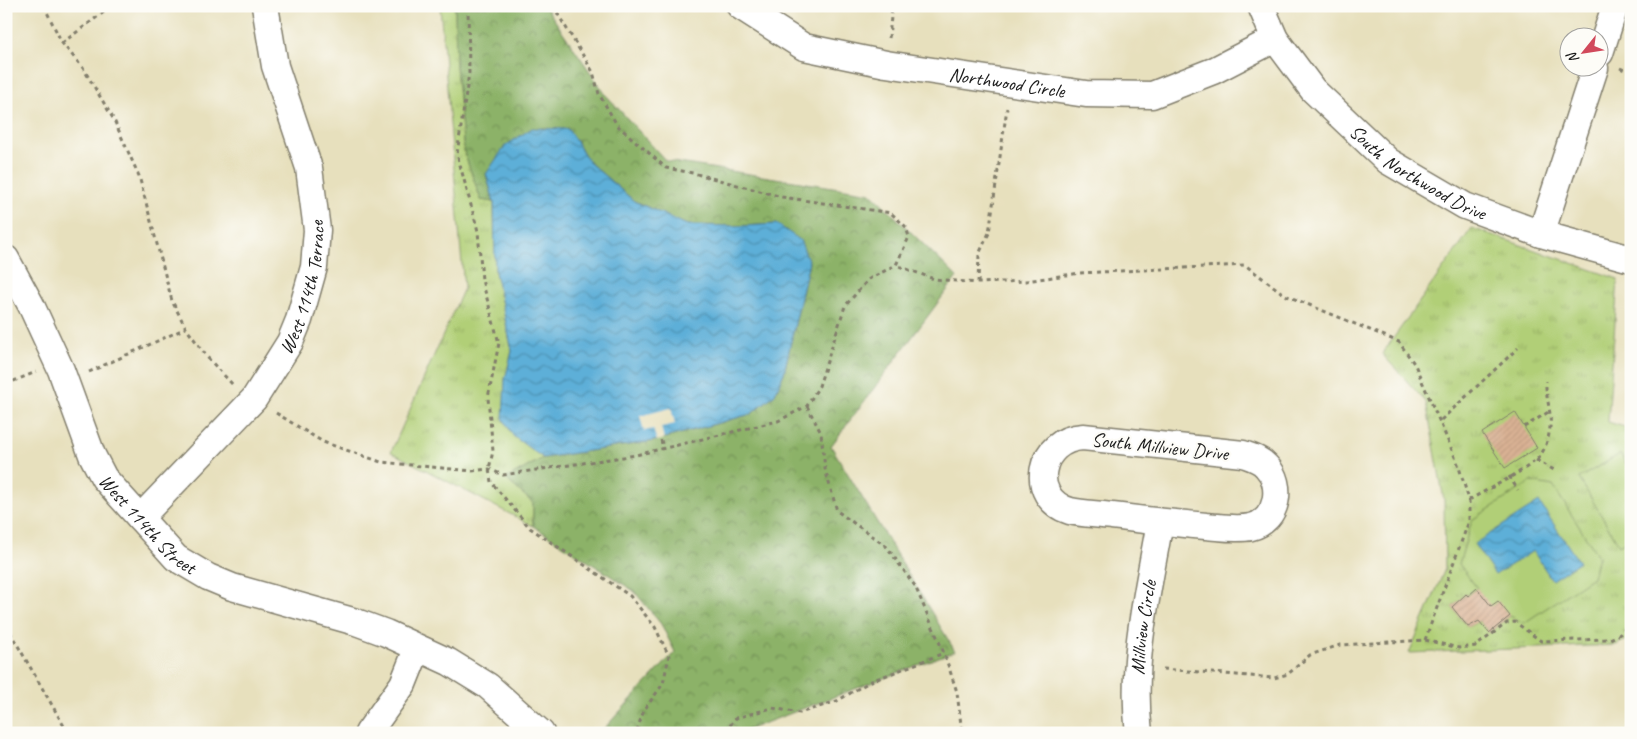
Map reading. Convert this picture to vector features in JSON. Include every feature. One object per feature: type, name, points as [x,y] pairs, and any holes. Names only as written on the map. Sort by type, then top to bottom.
[{"type":"street","name":"West 114th Terrace","points":[[140,518],[254,399],[290,342],[300,320],[314,267],[317,230],[309,168],[276,66],[265,6]]},
{"type":"street","name":"Northwood Circle","points":[[740,6],[804,47],[886,64],[1086,94],[1152,96],[1213,71],[1275,39]]},
{"type":"street","name":"South Northwood Drive","points":[[1261,6],[1275,39],[1313,90],[1388,161],[1465,206],[1541,234],[1631,259]]},
{"type":"street","points":[[1608,28],[1615,6]]},
{"type":"street","points":[[1541,234],[1592,78]]},
{"type":"street","name":"West 114th Street","points":[[6,259],[32,305],[61,370],[92,455],[104,478],[176,558],[208,577],[232,587],[356,622],[386,633],[449,662],[488,686],[540,733]]},
{"type":"street","name":"South Millview Drive","points":[[1083,437],[1243,454],[1260,461],[1273,474],[1277,486],[1273,510],[1265,520],[1254,526],[1240,529],[1160,522],[1072,511],[1062,507],[1047,493],[1044,482],[1043,471],[1049,453],[1064,441],[1083,437]]},
{"type":"street","name":"Millview Circle","points":[[1139,733],[1135,702],[1139,658],[1144,611],[1160,522]]},
{"type":"street","points":[[368,733],[403,684],[418,648]]},
{"type":"path","points":[[44,6],[62,44],[83,68],[114,120],[139,176],[163,272],[172,301],[186,328],[207,357],[238,389],[323,442],[381,462],[472,471],[490,469],[503,475],[636,455],[778,421],[807,406],[819,386],[844,306],[869,279],[896,265],[909,237],[906,227],[891,213],[782,197],[694,173],[666,168],[618,125],[599,94],[593,72],[553,6]]},
{"type":"path","points":[[62,44],[112,6]]},
{"type":"path","points":[[468,6],[469,73],[457,154],[478,231],[482,280],[499,343],[488,398],[493,451],[490,469],[491,482],[530,528],[630,596],[655,627],[669,656],[664,684],[644,710],[636,733]]},
{"type":"path","points":[[886,64],[892,6]]},
{"type":"path","points":[[978,283],[979,254],[989,233],[1010,82]]},
{"type":"path","points":[[896,265],[934,280],[978,283],[1026,281],[1080,273],[1245,264],[1285,295],[1399,342],[1416,365],[1458,464],[1469,500],[1469,521],[1424,640]]},
{"type":"path","points":[[6,384],[43,369],[61,370],[79,377],[186,328]]},
{"type":"path","points":[[1440,420],[1518,348]]},
{"type":"path","points":[[1469,500],[1536,460],[1547,442],[1551,411],[1545,390],[1546,381]]},
{"type":"path","points":[[807,406],[821,433],[824,469],[837,511],[887,547],[915,586],[944,652],[957,692],[962,733]]},
{"type":"path","points":[[1524,427],[1551,411]]},
{"type":"path","points":[[661,440],[663,448]]},
{"type":"path","points":[[1536,460],[1556,471]]},
{"type":"path","points":[[1509,476],[1518,490]]},
{"type":"path","points":[[1139,658],[1158,668],[1274,678],[1288,674],[1310,655],[1340,644],[1424,640],[1459,648],[1476,646],[1507,623],[1515,622],[1542,641],[1610,639],[1620,634],[1631,622]]},
{"type":"path","points":[[6,625],[68,733]]},
{"type":"path","points":[[728,733],[728,728],[736,718],[772,708],[800,713],[837,701],[869,682],[944,652]]},
{"type":"green space","points":[[440,6],[455,6],[456,66],[464,152],[481,200],[494,202],[495,272],[512,351],[505,379],[513,436],[543,458],[506,479],[533,503],[533,526],[391,452],[464,288]]},
{"type":"green space","points":[[455,6],[545,6],[606,95],[666,161],[871,193],[957,277],[831,446],[955,651],[739,733],[600,733],[675,652],[661,624],[634,591],[533,526],[533,503],[506,479],[543,458],[654,441],[751,414],[775,394],[784,373],[809,262],[777,224],[742,226],[687,225],[634,201],[590,163],[568,129],[486,174],[494,202],[481,200],[464,152],[456,66]]},
{"type":"green space","points":[[1472,228],[1618,279],[1608,422],[1631,429],[1631,638],[1616,645],[1409,653],[1445,569],[1444,500],[1426,402],[1382,354]]},
{"type":"green space","points":[[1620,454],[1631,472],[1631,538],[1619,545],[1579,478]]},
{"type":"green space","points":[[1531,482],[1553,486],[1598,556],[1593,577],[1524,623],[1510,616],[1489,633],[1479,621],[1468,627],[1452,607],[1466,594],[1468,595],[1477,588],[1459,564],[1472,520]]},
{"type":"water","points":[[532,128],[568,129],[590,163],[634,201],[687,225],[742,226],[777,224],[800,240],[809,262],[784,373],[775,394],[751,414],[654,441],[543,458],[513,436],[503,418],[505,379],[512,351],[495,272],[494,202],[486,174],[505,146]]},
{"type":"water","points":[[1539,502],[1579,562],[1552,580],[1533,551],[1495,575],[1474,544]]},
{"type":"pier","points":[[671,408],[675,424],[661,427],[664,439],[657,441],[653,429],[644,431],[640,416]]},
{"type":"building","points":[[1515,412],[1537,448],[1505,468],[1482,433]]},
{"type":"building","points":[[1477,588],[1491,606],[1498,601],[1510,616],[1489,633],[1479,621],[1468,627],[1452,607],[1466,594],[1468,596]]}]
